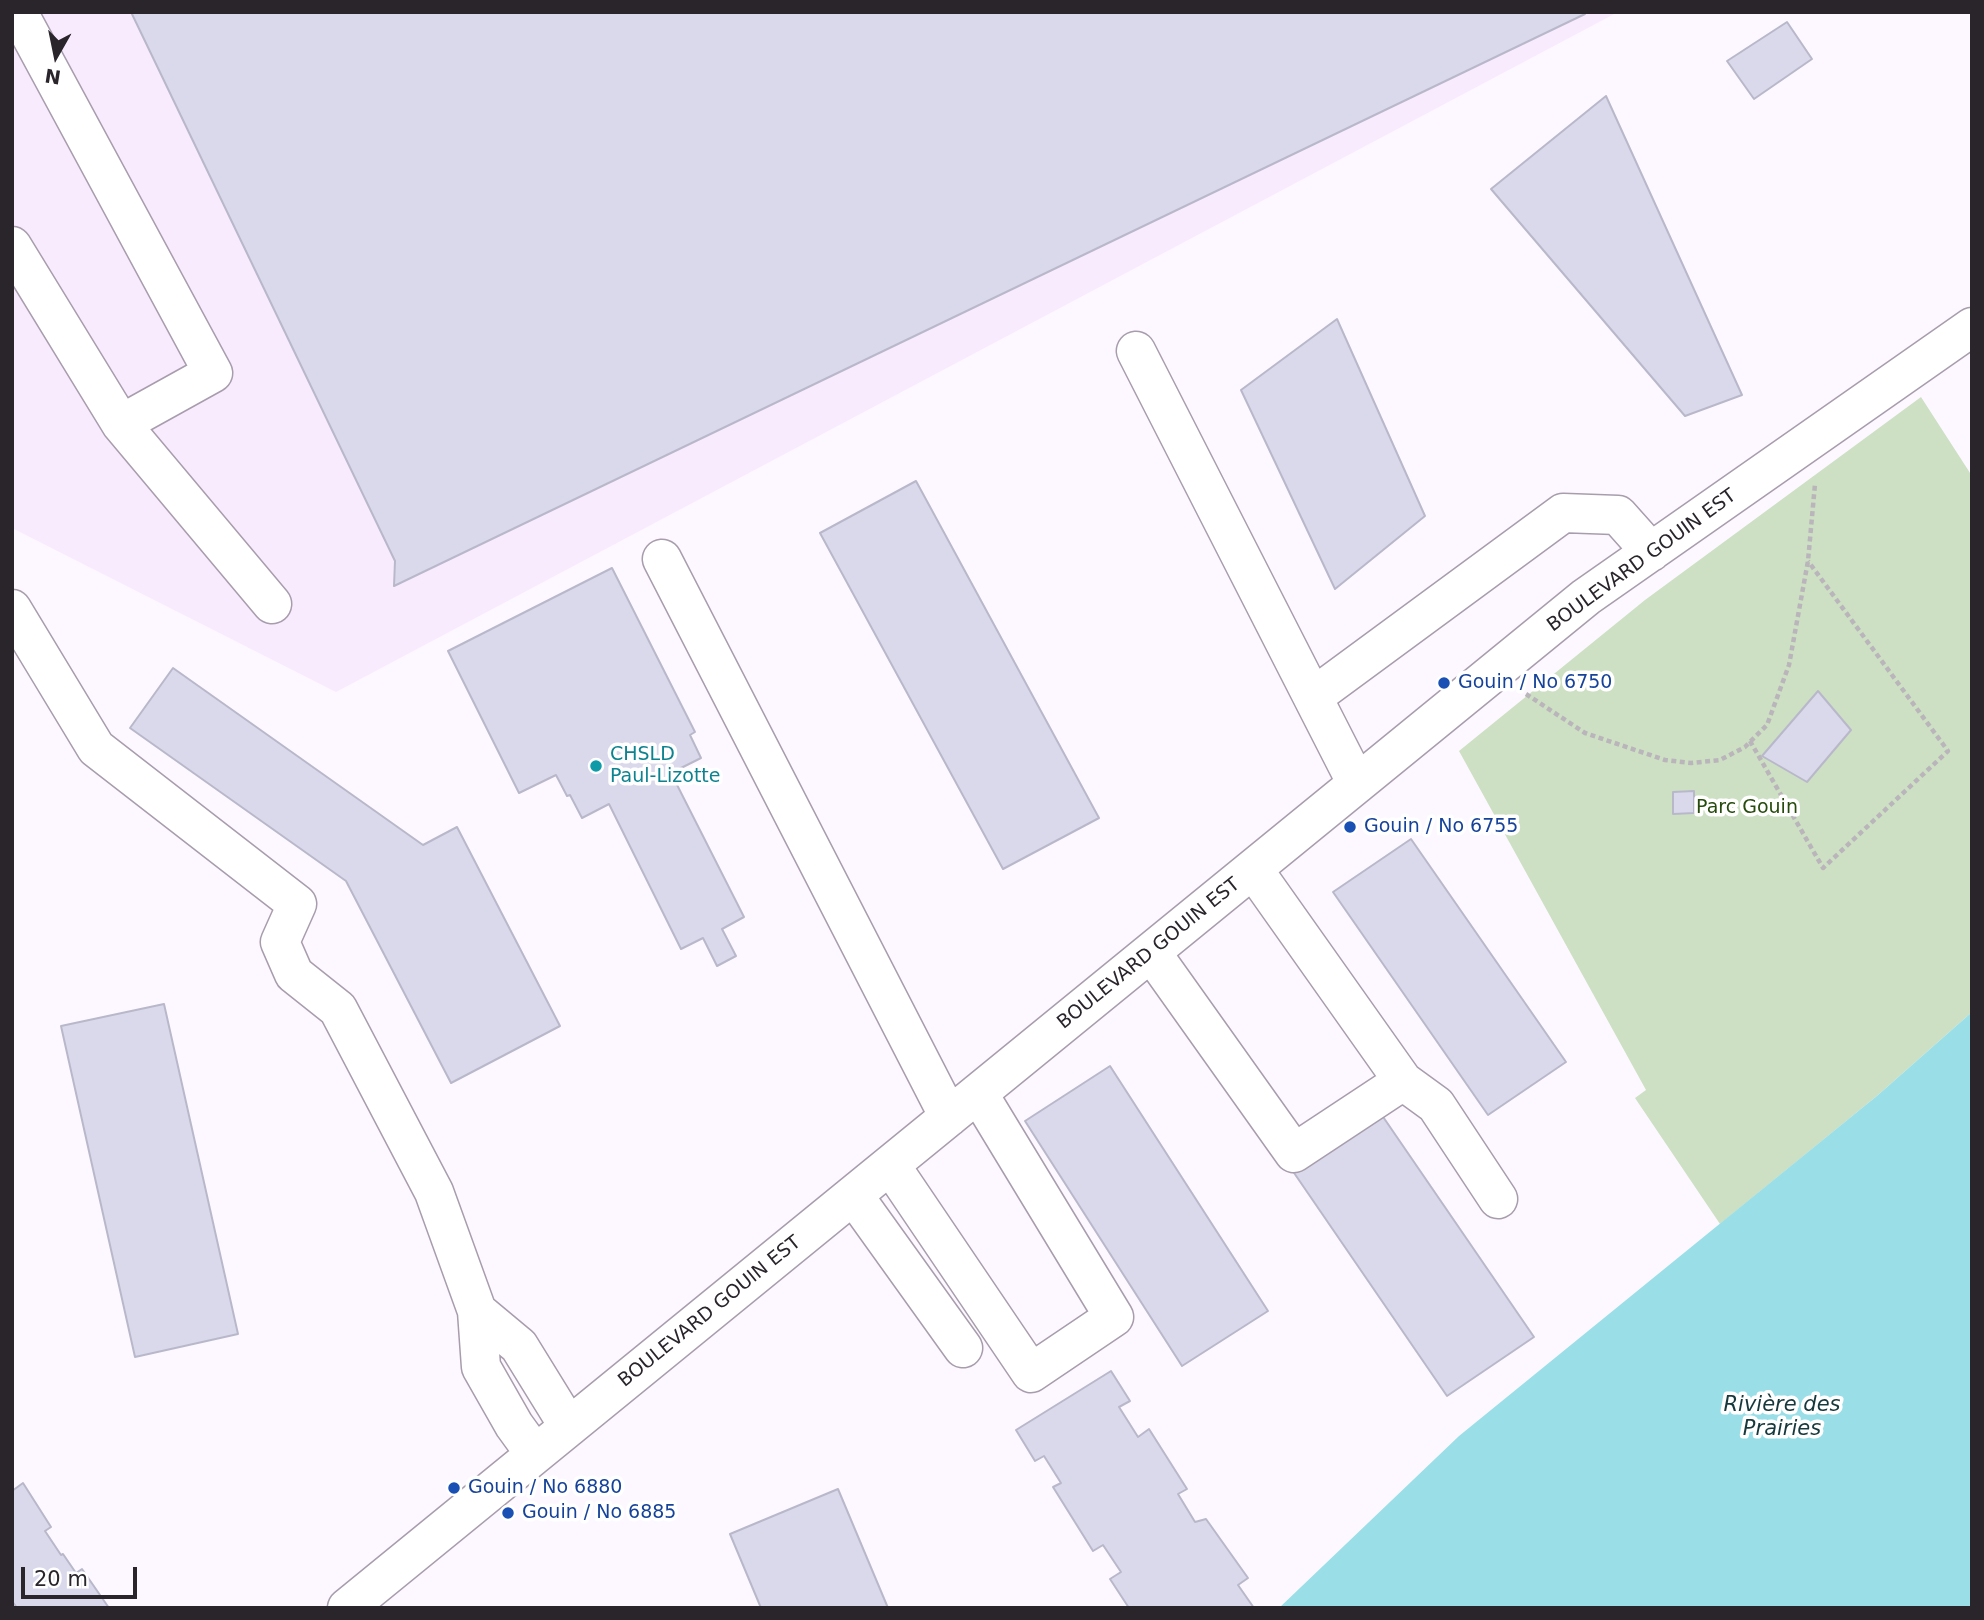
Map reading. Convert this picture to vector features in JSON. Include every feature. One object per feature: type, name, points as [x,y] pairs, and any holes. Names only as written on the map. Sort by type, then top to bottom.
[{"type":"street","points":[[18,12],[213,373],[121,424]]},
{"type":"street","points":[[12,246],[121,424],[272,604]]},
{"type":"street","name":"BOULEVARD GOUIN EST","points":[[347,1608],[1586,597],[1972,327]]},
{"type":"street","points":[[1136,351],[1357,784]]},
{"type":"street","points":[[1312,697],[1563,513],[1618,515],[1651,552]]},
{"type":"street","points":[[662,559],[949,1117]]},
{"type":"street","points":[[12,609],[96,748],[297,904],[280,942],[294,974],[338,1009],[434,1192],[477,1311],[481,1367],[513,1425],[535,1454]]},
{"type":"street","points":[[1253,869],[1403,1081],[1436,1105],[1498,1199]]},
{"type":"street","points":[[1151,953],[1294,1153],[1403,1081]]},
{"type":"street","points":[[891,1166],[1031,1373],[1114,1317],[978,1093]]},
{"type":"street","points":[[854,1196],[963,1348]]},
{"type":"street","points":[[477,1311],[519,1346],[569,1427]]},
{"type":"path","points":[[1494,673],[1585,733],[1665,760],[1691,763],[1720,760],[1745,747],[1767,725],[1789,664],[1808,561],[1819,435]]},
{"type":"path","points":[[1750,741],[1823,868],[1948,751],[1808,561]]},
{"type":"shaded area","points":[[12,12],[1618,12],[336,692],[12,528]]},
{"type":"green space","name":"Parc Gouin","points":[[1921,397],[1972,476],[1972,1012],[1878,1095],[1720,1224],[1635,1098],[1646,1090],[1459,751],[1645,600]]},
{"type":"water","name":"Rivière des Prairies","points":[[1972,1012],[1972,1608],[1279,1608],[1459,1436],[1878,1095]]},
{"type":"building","points":[[131,12],[1585,14],[394,586],[395,561]]},
{"type":"building","points":[[1787,22],[1812,59],[1754,99],[1727,61]]},
{"type":"building","points":[[1606,96],[1742,395],[1685,416],[1491,189]]},
{"type":"building","points":[[1337,319],[1425,516],[1335,589],[1241,390]]},
{"type":"building","points":[[916,481],[1099,818],[1003,869],[820,533]]},
{"type":"building","name":"CHSLD Paul-Lizotte","points":[[612,568],[695,732],[690,735],[701,758],[671,773],[744,917],[722,929],[736,956],[717,966],[703,938],[681,949],[609,804],[582,818],[556,775],[519,793],[448,651]]},
{"type":"building","points":[[173,668],[423,845],[457,827],[560,1026],[451,1083],[346,881],[130,728]]},
{"type":"building","points":[[1818,691],[1851,730],[1807,782],[1762,756]]},
{"type":"building","points":[[1694,791],[1694,813],[1673,814],[1673,792]]},
{"type":"building","points":[[1411,839],[1566,1062],[1488,1115],[1333,892]]},
{"type":"building","points":[[164,1004],[238,1334],[135,1357],[61,1026]]},
{"type":"building","points":[[1110,1066],[1268,1311],[1182,1366],[1025,1121]]},
{"type":"building","points":[[1377,1108],[1534,1337],[1447,1396],[1290,1167]]},
{"type":"building","points":[[1111,1371],[1130,1401],[1119,1407],[1138,1437],[1149,1429],[1187,1489],[1178,1494],[1195,1522],[1206,1519],[1248,1578],[1238,1585],[1254,1608],[1129,1608],[1110,1579],[1121,1572],[1103,1545],[1093,1551],[1053,1487],[1061,1483],[1044,1456],[1035,1461],[1016,1430]]},
{"type":"building","points":[[23,1483],[51,1527],[45,1531],[61,1555],[63,1554],[76,1573],[82,1569],[109,1608],[17,1608],[12,1601],[12,1491]]},
{"type":"building","points":[[838,1489],[888,1608],[761,1608],[730,1534]]},
{"type":"place","name":"Gouin / No 6750","points":[[1444,683]]},
{"type":"place","name":"CHSLD Paul-Lizotte","points":[[596,766]]},
{"type":"place","name":"Gouin / No 6755","points":[[1350,827]]},
{"type":"place","name":"Gouin / No 6880","points":[[454,1488]]},
{"type":"place","name":"Gouin / No 6885","points":[[508,1513]]}]
